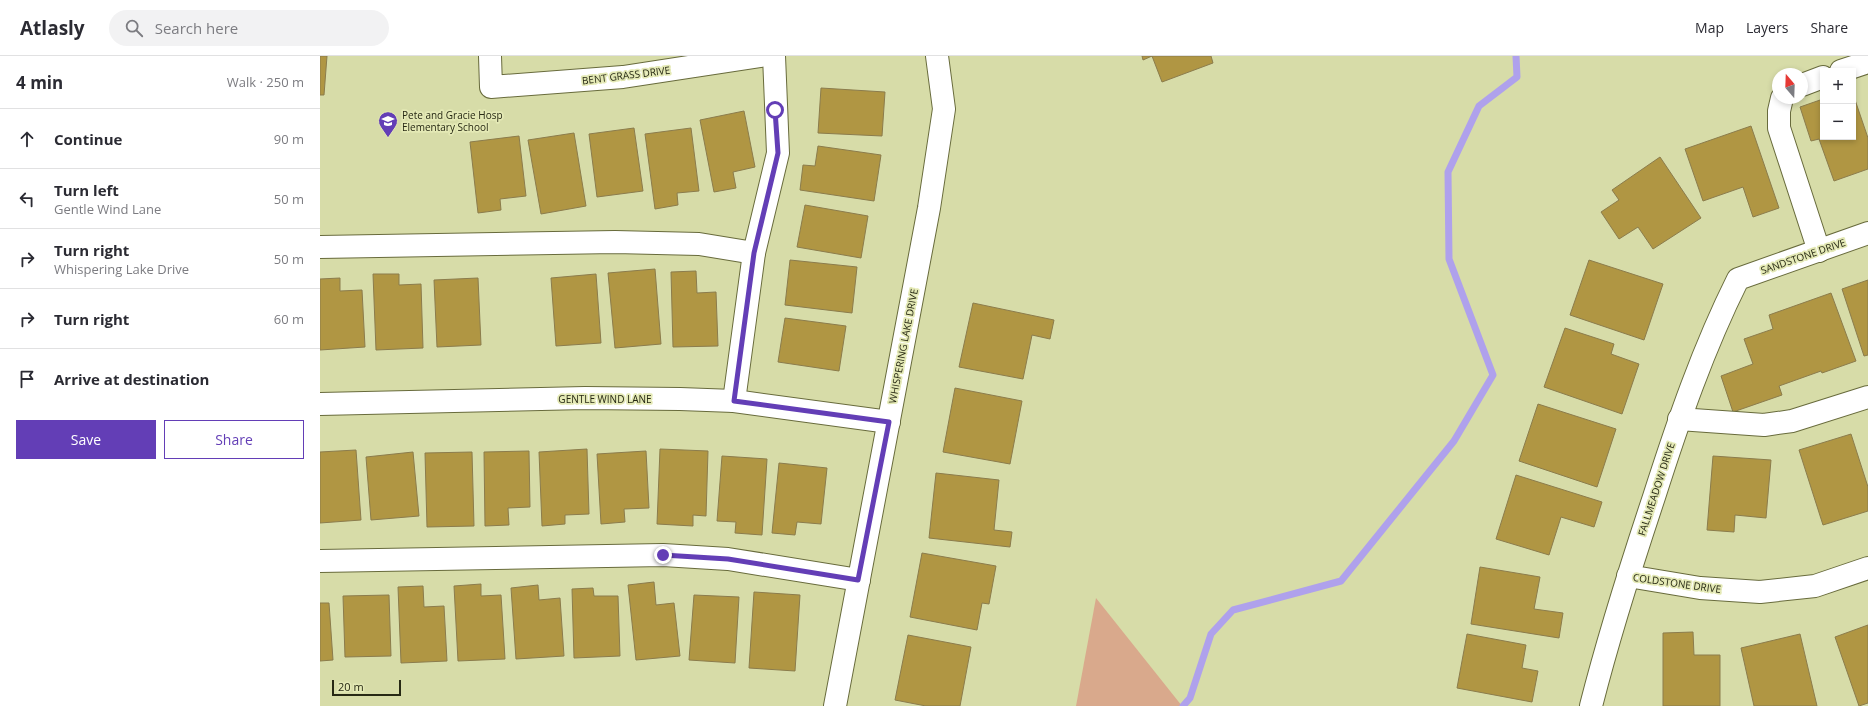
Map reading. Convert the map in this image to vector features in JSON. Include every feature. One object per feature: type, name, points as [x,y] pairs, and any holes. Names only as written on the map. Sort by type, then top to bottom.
[{"type":"street","name":"BENT GRASS DRIVE","points":[[490,56],[491,87],[623,77],[761,56]]},
{"type":"street","points":[[734,401],[754,253],[778,153],[774,56]]},
{"type":"street","name":"WHISPERING LAKE DRIVE","points":[[835,706],[929,208],[944,109],[937,56]]},
{"type":"street","points":[[1850,68],[1868,62]]},
{"type":"street","points":[[1808,83],[1820,78]]},
{"type":"street","points":[[1781,104],[1779,128],[1819,250]]},
{"type":"street","name":"SANDSTONE DRIVE","points":[[1738,278],[1868,234]]},
{"type":"street","points":[[320,247],[615,242],[699,244],[754,253]]},
{"type":"street","name":"FALLMEADOW DRIVE","points":[[1591,706],[1605,650],[1678,419],[1716,323],[1738,278]]},
{"type":"street","points":[[1678,419],[1764,425],[1792,421],[1868,397]]},
{"type":"street","name":"GENTLE WIND LANE","points":[[320,404],[585,398],[734,401],[889,422]]},
{"type":"street","points":[[320,561],[663,555],[728,559],[858,580]]},
{"type":"street","name":"COLDSTONE DRIVE","points":[[1628,576],[1700,588],[1760,592],[1816,586],[1868,568]]},
{"type":"shaded area","points":[[1096,598],[1182,706],[1076,706]]},
{"type":"building","points":[[320,56],[327,56],[324,95],[320,95]]},
{"type":"building","points":[[1142,56],[1152,56],[1143,60]]},
{"type":"building","points":[[1152,56],[1211,56],[1213,63],[1162,82]]},
{"type":"building","points":[[821,88],[885,92],[882,136],[818,133]]},
{"type":"building","points":[[1820,100],[1820,140],[1856,140],[1856,103],[1868,138],[1868,169],[1834,181],[1819,139],[1811,141],[1800,107]]},
{"type":"building","points":[[744,111],[755,167],[733,172],[736,188],[714,192],[700,120]]},
{"type":"building","points":[[1751,126],[1779,208],[1753,217],[1743,187],[1703,201],[1685,149]]},
{"type":"building","points":[[634,128],[643,191],[597,197],[589,134]]},
{"type":"building","points":[[691,128],[699,191],[677,193],[678,205],[655,209],[645,134]]},
{"type":"building","points":[[574,133],[586,206],[541,214],[528,140]]},
{"type":"building","points":[[519,136],[526,196],[500,199],[501,210],[478,213],[470,142]]},
{"type":"building","points":[[818,146],[881,155],[874,201],[800,190],[803,165],[815,166]]},
{"type":"building","points":[[1660,157],[1701,218],[1653,249],[1638,227],[1619,239],[1601,212],[1619,200],[1612,190]]},
{"type":"building","points":[[805,205],[868,216],[861,258],[797,247]]},
{"type":"building","points":[[790,260],[857,267],[852,313],[785,305]]},
{"type":"building","points":[[1589,260],[1663,284],[1644,340],[1570,315]]},
{"type":"building","points":[[655,269],[661,344],[615,348],[608,273]]},
{"type":"building","points":[[696,271],[697,293],[716,292],[718,346],[673,347],[671,272]]},
{"type":"building","points":[[373,274],[399,274],[399,285],[421,284],[423,348],[376,350]]},
{"type":"building","points":[[596,274],[601,343],[556,346],[551,278]]},
{"type":"building","points":[[340,278],[340,291],[362,290],[365,347],[320,350],[320,279]]},
{"type":"building","points":[[478,278],[481,345],[437,347],[434,280]]},
{"type":"building","points":[[1868,280],[1868,355],[1864,356],[1842,289]]},
{"type":"building","points":[[1831,293],[1856,361],[1822,373],[1821,371],[1779,386],[1782,395],[1733,412],[1721,376],[1753,364],[1744,339],[1773,329],[1769,315]]},
{"type":"building","points":[[973,303],[1054,320],[1050,339],[1032,335],[1023,379],[959,367]]},
{"type":"building","points":[[785,318],[846,326],[839,371],[778,362]]},
{"type":"building","points":[[1565,328],[1614,344],[1611,354],[1639,364],[1622,414],[1544,387]]},
{"type":"building","points":[[955,388],[1022,401],[1010,464],[943,452]]},
{"type":"building","points":[[1538,404],[1616,429],[1597,487],[1519,461]]},
{"type":"building","points":[[1851,434],[1868,487],[1868,511],[1823,525],[1799,450]]},
{"type":"building","points":[[587,449],[589,514],[565,515],[565,524],[542,526],[539,452]]},
{"type":"building","points":[[660,449],[708,451],[706,516],[693,515],[693,526],[657,524]]},
{"type":"building","points":[[356,450],[361,520],[320,523],[320,452]]},
{"type":"building","points":[[529,451],[530,507],[508,508],[509,525],[485,526],[484,452]]},
{"type":"building","points":[[646,451],[649,508],[624,509],[625,522],[601,524],[597,454]]},
{"type":"building","points":[[413,452],[419,516],[371,520],[366,457]]},
{"type":"building","points":[[472,452],[474,526],[427,527],[425,453]]},
{"type":"building","points":[[722,456],[767,459],[762,535],[735,533],[736,522],[717,521]]},
{"type":"building","points":[[1713,456],[1771,460],[1766,518],[1735,515],[1734,532],[1707,530]]},
{"type":"building","points":[[779,463],[827,468],[821,524],[797,522],[795,535],[772,533]]},
{"type":"building","points":[[936,473],[999,480],[994,530],[1012,532],[1010,547],[929,538]]},
{"type":"building","points":[[1516,475],[1602,502],[1594,527],[1561,517],[1549,555],[1496,539]]},
{"type":"building","points":[[922,553],[996,566],[989,604],[982,603],[977,630],[910,617]]},
{"type":"building","points":[[1480,567],[1540,577],[1534,609],[1563,613],[1559,638],[1471,624]]},
{"type":"building","points":[[654,582],[656,605],[674,603],[680,656],[636,660],[628,585]]},
{"type":"building","points":[[481,584],[481,596],[501,595],[505,659],[458,661],[454,586]]},
{"type":"building","points":[[538,585],[539,600],[560,598],[564,656],[516,659],[511,588]]},
{"type":"building","points":[[423,586],[424,607],[444,606],[447,661],[401,663],[398,587]]},
{"type":"building","points":[[593,588],[594,596],[618,596],[620,656],[574,658],[572,589]]},
{"type":"building","points":[[754,592],[800,595],[795,671],[749,668]]},
{"type":"building","points":[[389,595],[391,656],[345,657],[343,596]]},
{"type":"building","points":[[694,595],[739,597],[735,663],[689,660]]},
{"type":"building","points":[[320,603],[329,603],[333,660],[320,661]]},
{"type":"building","points":[[1868,625],[1868,703],[1859,706],[1835,637]]},
{"type":"building","points":[[1693,632],[1694,655],[1720,655],[1720,706],[1663,706],[1663,633]]},
{"type":"building","points":[[1467,634],[1526,645],[1522,668],[1538,671],[1532,702],[1457,688]]},
{"type":"building","points":[[1800,634],[1817,706],[1754,706],[1741,648]]},
{"type":"building","points":[[908,635],[971,647],[960,706],[926,706],[895,700]]},
{"type":"waterway","points":[[1183,706],[1190,698],[1211,634],[1233,610],[1341,581],[1454,441],[1493,375],[1449,259],[1448,172],[1479,106],[1517,77],[1516,56]]},
{"type":"place","name":"Pete and Gracie Hosp Elementary School","points":[[388,138]]},
{"type":"route","points":[[663,555],[728,559],[858,580],[889,422],[768,407],[734,401],[754,253],[778,153],[775,110]]}]
